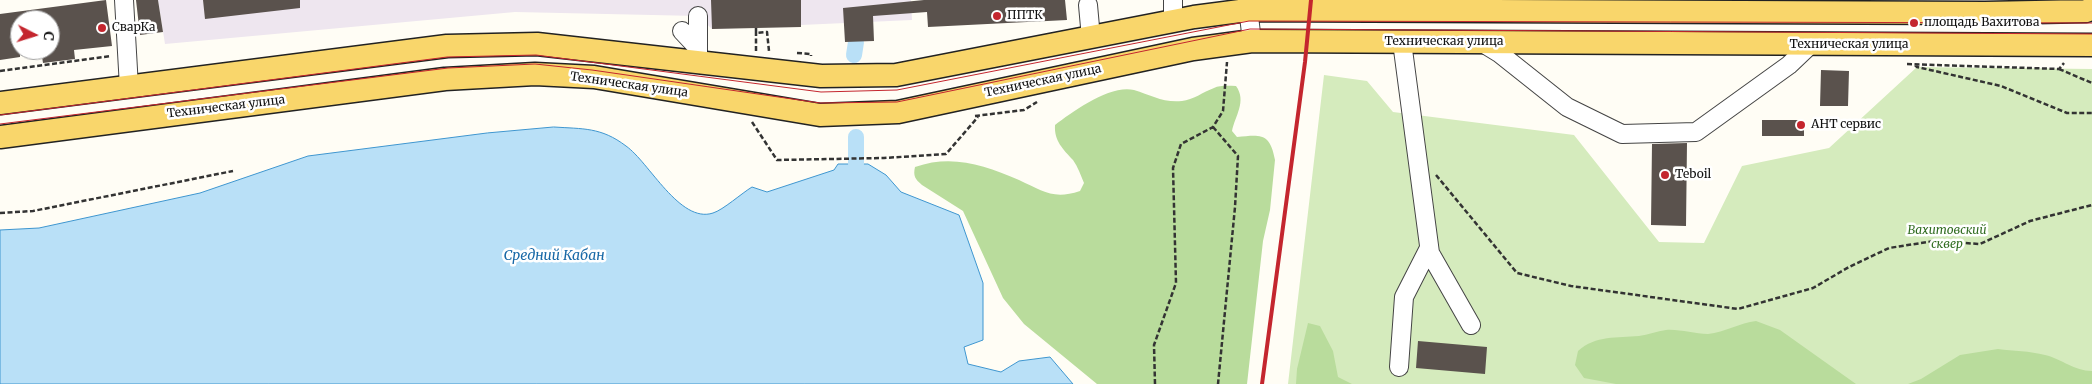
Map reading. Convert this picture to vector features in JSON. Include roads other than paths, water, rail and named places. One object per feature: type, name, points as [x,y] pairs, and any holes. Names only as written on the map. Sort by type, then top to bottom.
[{"type":"main road","points":[[0,104],[447,46],[537,44],[698,54],[896,76],[1091,38],[1173,11],[1247,5],[1928,6],[2053,12],[2086,11],[2092,8]]},
{"type":"main road","name":"Техническая улица","points":[[0,137],[445,78],[535,74],[594,77],[820,115],[898,112],[1193,49],[1252,41],[2092,45]]},
{"type":"street","points":[[124,0],[129,87]]},
{"type":"street","points":[[1088,5],[1091,38]]},
{"type":"street","points":[[1247,5],[1252,41]]},
{"type":"street","points":[[698,16],[698,54]]},
{"type":"street","points":[[682,31],[698,54]]},
{"type":"street","points":[[1402,42],[1430,253],[1471,325]]},
{"type":"street","points":[[1481,42],[1567,107],[1622,134],[1696,132],[1789,65],[1810,45]]},
{"type":"street","points":[[1399,367],[1404,297],[1429,248]]},
{"type":"water","name":"Средний Кабан","points":[[554,127],[592,130],[617,140],[635,154],[677,201],[701,214],[717,211],[752,187],[767,192],[834,170],[838,164],[868,164],[886,175],[901,192],[959,215],[983,283],[983,340],[964,347],[968,364],[1001,372],[1019,361],[1050,357],[1073,384],[0,384],[0,230],[39,228],[200,193],[308,156],[487,133]]},
{"type":"waterway","points":[[854,55],[856,42]]},
{"type":"waterway","points":[[856,137],[856,164]]},
{"type":"tram line","points":[[0,115],[447,57],[536,55],[821,92],[897,90],[1249,21],[2092,23]]},
{"type":"tram line","points":[[0,124],[448,68],[535,64],[592,70],[820,103],[897,102],[1250,29],[2092,34]]},
{"type":"railway","points":[[1262,384],[1305,62],[1311,0]]},
{"type":"place","name":"ППТК","points":[[997,16]]},
{"type":"place","name":"площадь Вахитова","points":[[1914,23]]},
{"type":"place","name":"СварКа","points":[[102,28]]},
{"type":"place","name":"АНТ сервис","points":[[1801,125]]},
{"type":"place","name":"Teboil","points":[[1665,175]]},
{"type":"park label","name":"Вахитовский сквер","points":[[1947,238]]}]
